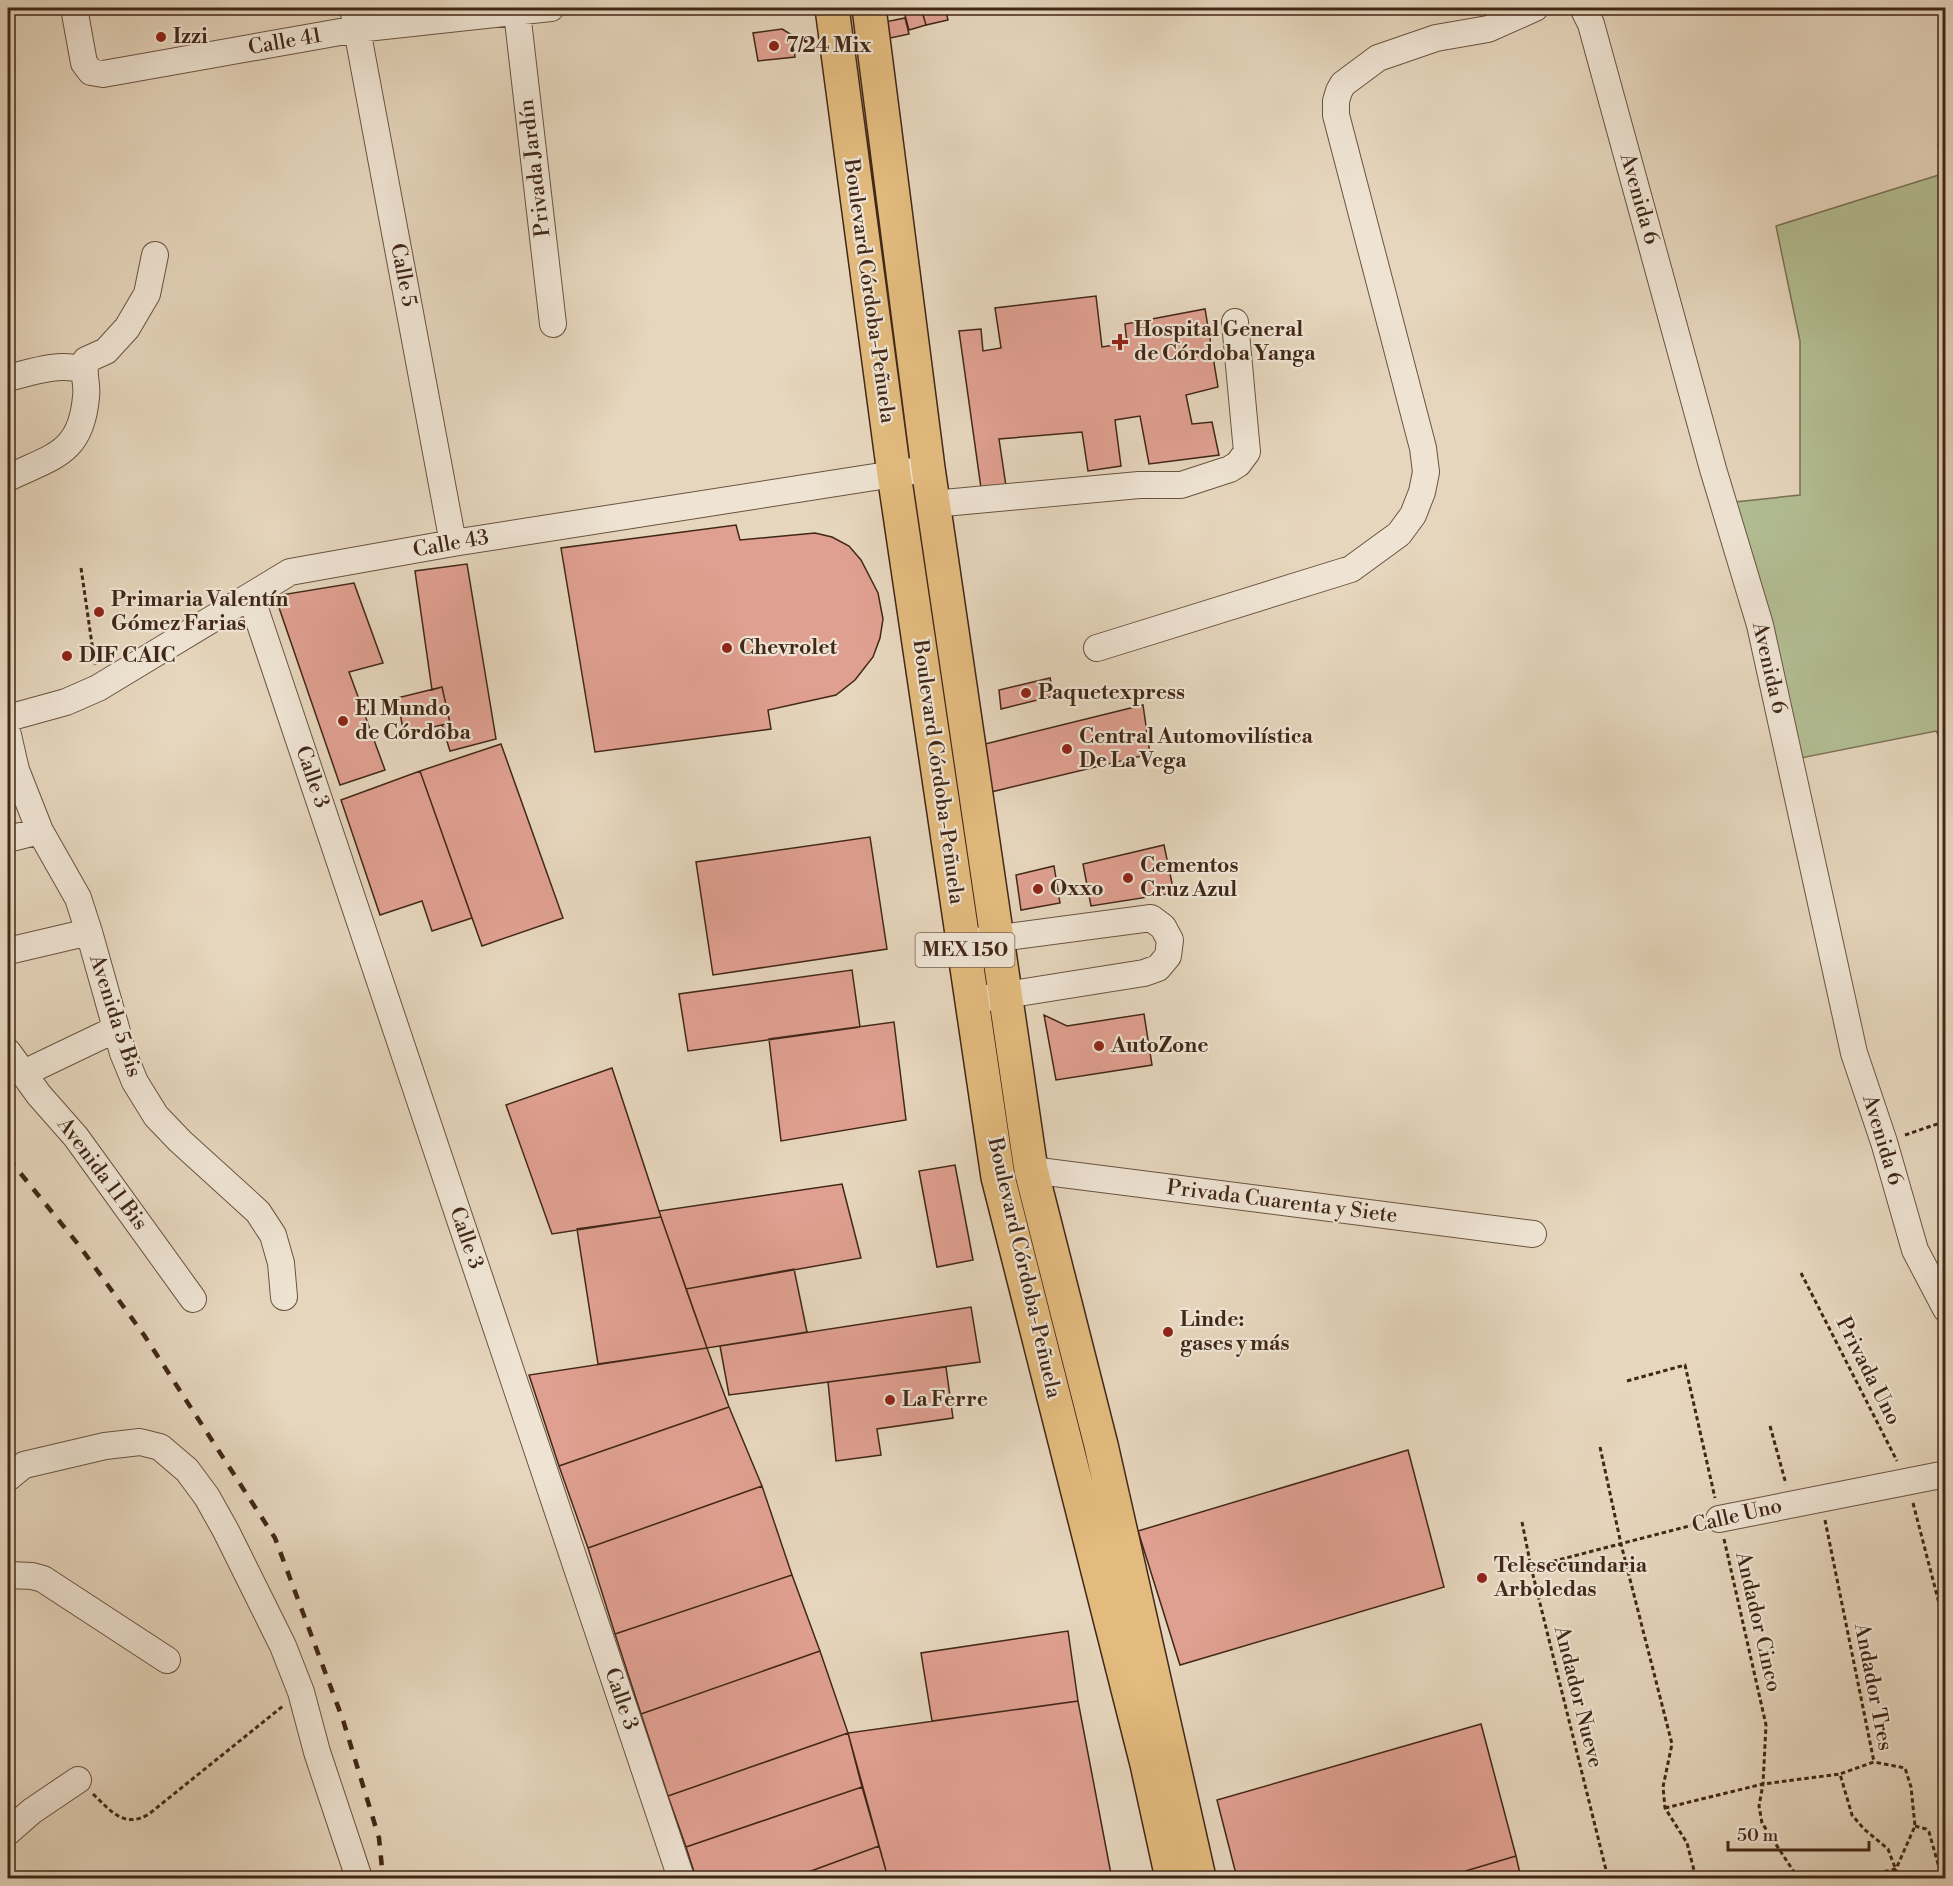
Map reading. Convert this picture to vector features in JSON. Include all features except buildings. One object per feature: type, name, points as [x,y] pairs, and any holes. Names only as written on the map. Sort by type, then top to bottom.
[{"type":"main road","name":"Boulevard Córdoba-Peñuela","points":[[832,8],[894,474],[998,1177],[1141,1741],[1172,1878]]},
{"type":"main road","name":"Boulevard Córdoba-Peñuela","points":[[869,8],[933,504],[1031,1170],[1101,1445],[1199,1878]]},
{"type":"main road","points":[[998,1177],[1031,1170]]},
{"type":"street","name":"Calle 41","points":[[74,8],[84,63],[91,72],[103,74],[355,18],[517,12],[551,8]]},
{"type":"street","points":[[1097,648],[1351,569],[1399,534],[1413,515],[1422,492],[1426,472],[1423,448],[1336,115],[1336,101],[1343,84],[1378,58],[1436,38],[1488,29],[1535,8]]},
{"type":"street","name":"Privada Jardín","points":[[517,12],[553,324]]},
{"type":"street","name":"Avenida 6","points":[[1589,13],[1713,469],[1760,625],[1854,1053],[1884,1142],[1915,1250],[1946,1309]]},
{"type":"street","name":"Calle 5","points":[[355,18],[453,543]]},
{"type":"street","points":[[8,478],[64,451],[81,428],[87,389],[83,370],[86,360],[106,351],[128,328],[147,294],[155,255]]},
{"type":"street","points":[[933,504],[1139,485],[1181,484],[1230,469],[1238,464],[1247,452],[1235,322]]},
{"type":"street","points":[[8,378],[60,366],[72,366],[83,370]]},
{"type":"street","name":"Calle 43","points":[[8,718],[66,702],[98,688],[290,572],[453,543],[928,468]]},
{"type":"street","name":"Calle 3","points":[[251,597],[681,1878]]},
{"type":"street","name":"Avenida 5 Bis","points":[[8,735],[16,770],[40,831],[78,898],[123,1053],[135,1082],[156,1116],[258,1212],[273,1235],[281,1263],[284,1297]]},
{"type":"street","points":[[8,839],[40,831]]},
{"type":"street","points":[[963,943],[1151,918],[1163,927],[1170,940],[1168,956],[1158,968],[972,1000]]},
{"type":"street","points":[[8,951],[89,932]]},
{"type":"street","points":[[24,1073],[116,1029]]},
{"type":"street","name":"Avenida 11 Bis","points":[[8,1052],[39,1095],[76,1137],[193,1299]]},
{"type":"street","name":"Privada Cuarenta y Siete","points":[[1031,1170],[1533,1234]]},
{"type":"street","points":[[8,1478],[24,1465],[105,1446],[140,1442],[160,1447],[187,1470],[207,1497],[226,1531],[283,1646],[301,1692],[359,1878]]},
{"type":"street","name":"Calle Uno","points":[[1719,1519],[1946,1474]]},
{"type":"street","points":[[8,1575],[43,1579],[167,1660]]},
{"type":"street","points":[[8,1832],[32,1811],[87,1788]]},
{"type":"path","points":[[81,568],[98,688]]},
{"type":"path","points":[[1884,1142],[1946,1121]]},
{"type":"path","name":"Privada Uno","points":[[1801,1273],[1908,1482],[1946,1630]]},
{"type":"path","name":"Andador Cinco","points":[[1627,1381],[1685,1365],[1766,1725],[1763,1784],[1759,1806],[1762,1823],[1798,1878]]},
{"type":"path","points":[[1770,1426],[1792,1503]]},
{"type":"path","points":[[1600,1448],[1621,1544],[1672,1744],[1663,1787],[1665,1808],[1687,1843],[1696,1878]]},
{"type":"path","name":"Andador Tres","points":[[1665,1808],[1763,1784],[1840,1774],[1874,1762],[1820,1498]]},
{"type":"path","name":"Calle Uno","points":[[1530,1567],[1719,1519]]},
{"type":"path","name":"Andador Nueve","points":[[1522,1522],[1530,1567],[1608,1878]]},
{"type":"path","points":[[87,1788],[123,1820],[137,1821],[149,1814],[301,1692]]},
{"type":"path","points":[[1874,1762],[1905,1768],[1911,1787],[1915,1826],[1896,1869]]},
{"type":"path","points":[[1840,1774],[1852,1815],[1887,1849],[1899,1878]]},
{"type":"path","points":[[1915,1826],[1929,1832],[1942,1878]]},
{"type":"path","points":[[1855,1878],[1896,1869]]},
{"type":"green space","points":[[1945,138],[1945,747],[1936,731],[1801,758],[1735,502],[1800,495],[1800,341],[1776,226],[1942,174],[1938,143]]},
{"type":"railway","points":[[8,1158],[78,1244],[144,1335],[275,1538],[343,1720],[379,1838],[383,1878]]},
{"type":"place","name":"Izzi","points":[[161,37]]},
{"type":"place","name":"7/24 Mix","points":[[774,46]]},
{"type":"place","name":"Hospital General de Córdoba Yanga","points":[[1120,342]]},
{"type":"place","name":"Primaria Valentín Gómez Farias","points":[[99,612]]},
{"type":"place","name":"Chevrolet","points":[[727,648]]},
{"type":"place","name":"DIF CAIC","points":[[67,656]]},
{"type":"place","name":"Paquetexpress","points":[[1026,693]]},
{"type":"place","name":"El Mundo de Córdoba","points":[[343,721]]},
{"type":"place","name":"Central Automovilística De La Vega","points":[[1067,749]]},
{"type":"place","name":"Cementos Cruz Azul","points":[[1128,878]]},
{"type":"place","name":"Oxxo","points":[[1038,889]]},
{"type":"place","name":"AutoZone","points":[[1099,1046]]},
{"type":"place","name":"Linde: gases y más","points":[[1168,1332]]},
{"type":"place","name":"La Ferre","points":[[890,1400]]},
{"type":"place","name":"Telesecundaria Arboledas","points":[[1482,1578]]}]
